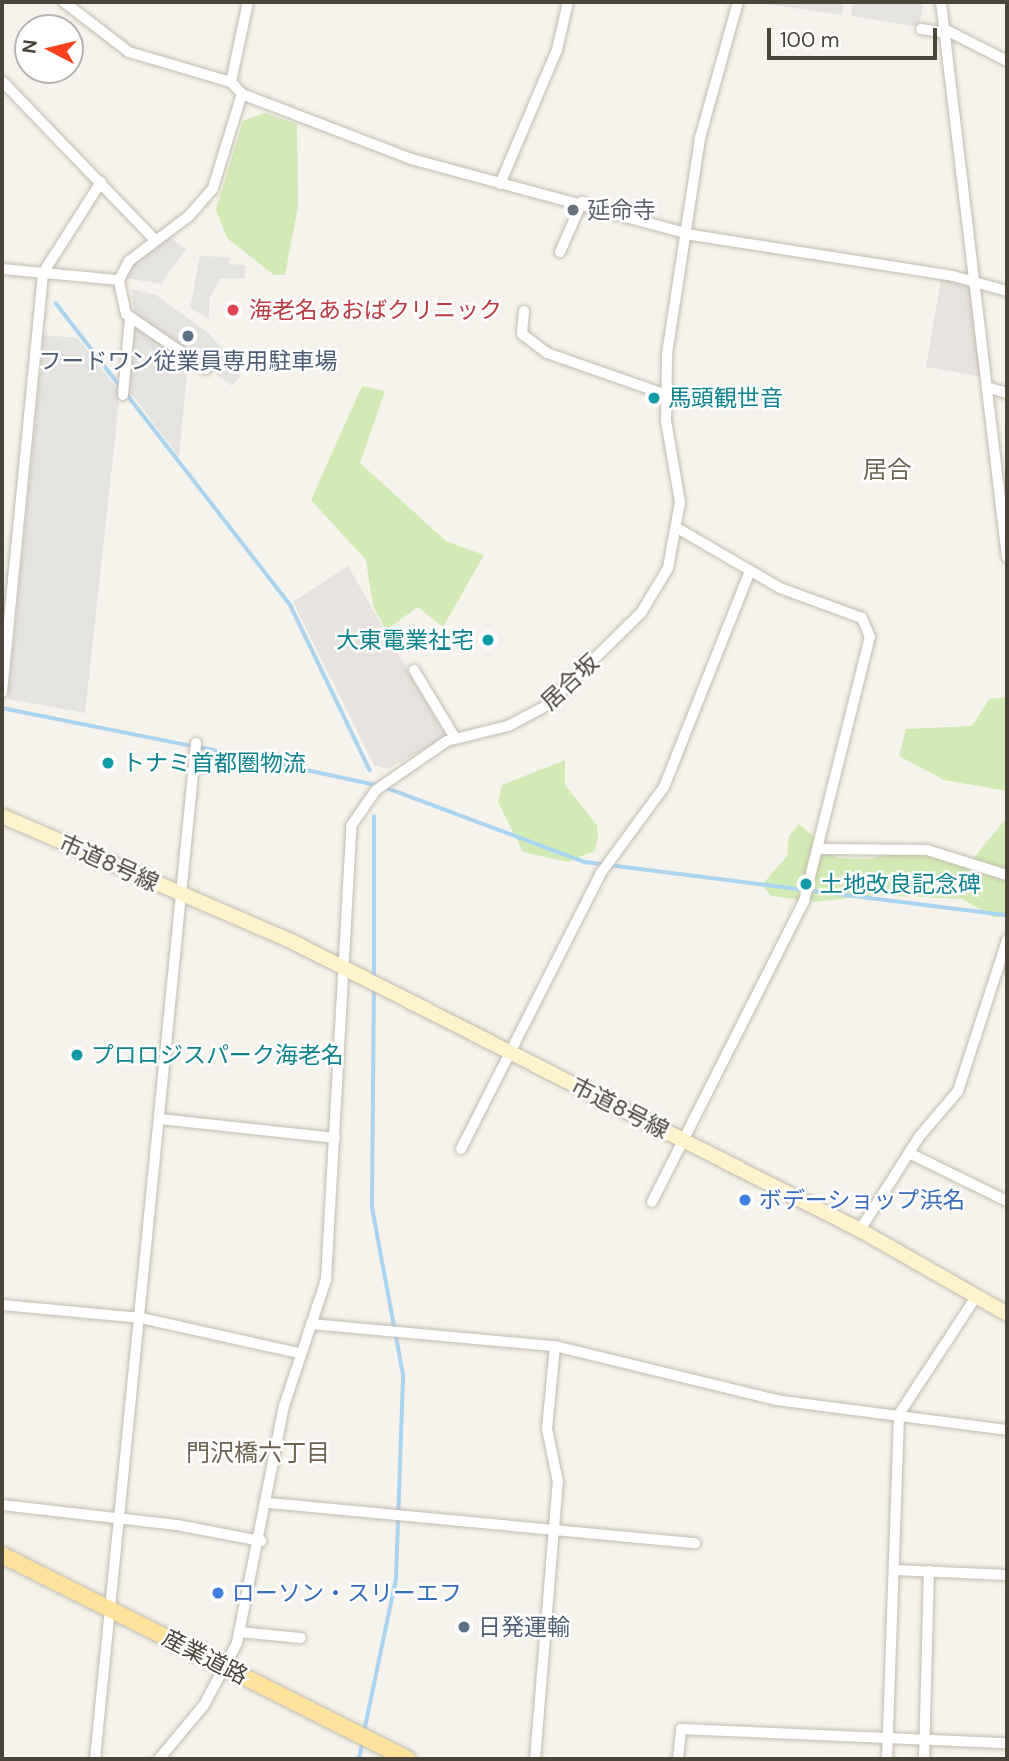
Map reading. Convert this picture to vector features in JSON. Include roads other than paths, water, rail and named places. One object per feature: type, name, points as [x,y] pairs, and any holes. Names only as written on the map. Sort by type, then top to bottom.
[{"type":"main road","name":"産業道路","points":[[2,1555],[405,1759]]},
{"type":"street","points":[[64,2],[129,52],[231,82],[242,94],[411,159],[500,184],[582,202],[686,232],[975,280],[1007,291]]},
{"type":"street","points":[[231,82],[248,2]]},
{"type":"street","points":[[500,184],[557,50],[568,2]]},
{"type":"street","points":[[652,1202],[807,891],[821,849],[870,630],[862,618],[750,571],[679,529],[664,394],[700,138],[738,2]]},
{"type":"street","points":[[942,2],[987,387],[1003,493],[1007,557]]},
{"type":"street","points":[[921,29],[946,32],[1007,61]]},
{"type":"street","points":[[2,81],[155,240]]},
{"type":"street","points":[[123,395],[130,318],[119,280],[129,261],[213,188],[242,94]]},
{"type":"street","points":[[2,692],[43,273],[101,182]]},
{"type":"street","points":[[560,252],[582,202]]},
{"type":"street","points":[[2,269],[119,280]]},
{"type":"street","points":[[524,311],[525,340],[567,361],[664,394]]},
{"type":"street","points":[[130,318],[206,369]]},
{"type":"street","points":[[987,387],[1007,393]]},
{"type":"street","name":"居合坂","points":[[340,966],[348,839],[370,796],[386,782],[451,740],[531,717],[611,645],[659,589],[679,529]]},
{"type":"street","points":[[461,1149],[607,866],[664,787],[750,571]]},
{"type":"street","points":[[414,670],[451,740]]},
{"type":"street","points":[[95,1759],[196,746]]},
{"type":"street","name":"市道8号線","points":[[2,816],[340,966],[860,1230],[974,1300],[1007,1314]]},
{"type":"street","points":[[821,849],[920,849],[1007,875]]},
{"type":"street","points":[[860,1230],[909,1153],[958,1091],[1007,940]]},
{"type":"street","points":[[159,1759],[204,1705],[225,1668],[239,1632],[270,1503],[284,1406],[299,1353],[326,1280],[335,1138],[340,966]]},
{"type":"street","points":[[160,1119],[335,1138]]},
{"type":"street","points":[[909,1153],[1007,1201]]},
{"type":"street","points":[[887,1759],[899,1415],[974,1300]]},
{"type":"street","points":[[2,1305],[141,1318],[299,1353]]},
{"type":"street","points":[[311,1324],[555,1346],[765,1398],[1007,1430]]},
{"type":"street","points":[[535,1759],[558,1482],[547,1429],[555,1346]]},
{"type":"street","points":[[270,1503],[695,1543]]},
{"type":"street","points":[[2,1505],[120,1517],[261,1541]]},
{"type":"street","points":[[894,1570],[1007,1574]]},
{"type":"street","points":[[924,1759],[929,1571]]},
{"type":"street","points":[[239,1632],[301,1639]]},
{"type":"street","points":[[678,1759],[681,1728],[1007,1743]]},
{"type":"waterway","points":[[56,303],[121,387]]},
{"type":"waterway","points":[[126,393],[291,606],[370,770]]},
{"type":"waterway","points":[[2,708],[192,746]]},
{"type":"waterway","points":[[199,747],[377,785]]},
{"type":"waterway","points":[[384,787],[585,862],[1007,915]]},
{"type":"waterway","points":[[374,817],[374,979]]},
{"type":"waterway","points":[[364,1732],[396,1579],[403,1375],[372,1207],[374,987]]},
{"type":"waterway","points":[[359,1759],[363,1740]]},
{"type":"place","name":"延命寺","points":[[573,210]]},
{"type":"place","name":"海老名あおばクリニック","points":[[233,310]]},
{"type":"place","name":"フードワン従業員専用駐車場","points":[[188,336]]},
{"type":"place","name":"馬頭観世音","points":[[654,398]]},
{"type":"place","name":"大東電業社宅","points":[[488,640]]},
{"type":"place","name":"トナミ首都圏物流","points":[[108,763]]},
{"type":"place","name":"土地改良記念碑","points":[[806,884]]},
{"type":"place","name":"プロロジスパーク海老名","points":[[77,1055]]},
{"type":"place","name":"ボデーショップ浜名","points":[[745,1200]]},
{"type":"place","name":"ローソン・スリーエフ","points":[[218,1593]]},
{"type":"place","name":"日発運輸","points":[[464,1627]]},
{"type":"district","name":"居合","points":[[887,470]]},
{"type":"district","name":"門沢橋六丁目","points":[[258,1453]]}]
